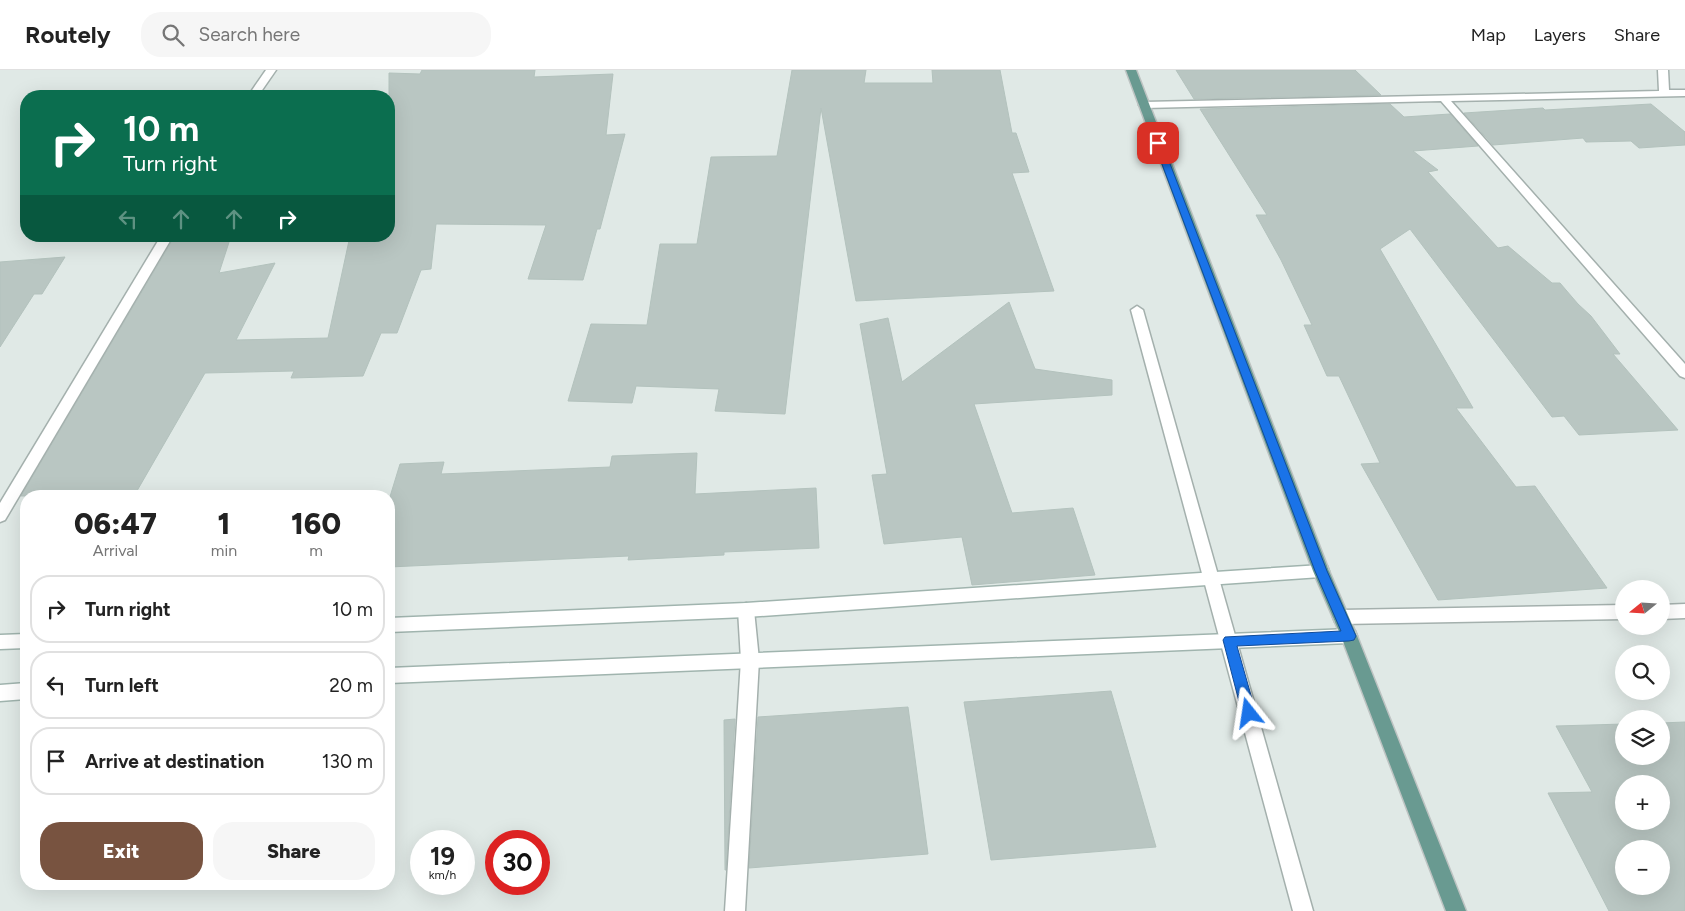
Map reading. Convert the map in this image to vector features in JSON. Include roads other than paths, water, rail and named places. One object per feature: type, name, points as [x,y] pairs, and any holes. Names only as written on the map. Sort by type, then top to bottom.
[{"type":"main road","points":[[1131,70],[1321,571],[1349,636],[1456,911]]},
{"type":"street","points":[[257,90],[271,70]]},
{"type":"street","points":[[1663,70],[1664,94]]},
{"type":"street","points":[[1144,106],[1685,93]]},
{"type":"street","points":[[1444,99],[1685,373]]},
{"type":"street","points":[[0,516],[163,242]]},
{"type":"street","points":[[1137,310],[1209,579],[1230,640],[1303,911]]},
{"type":"street","points":[[395,625],[746,610],[1321,571]]},
{"type":"street","points":[[735,911],[750,660],[746,610]]},
{"type":"street","points":[[1670,612],[1685,611]]},
{"type":"street","points":[[1341,617],[1615,612]]},
{"type":"street","points":[[395,676],[1349,636]]},
{"type":"street","points":[[0,642],[20,641]]},
{"type":"street","points":[[0,693],[20,692]]}]
